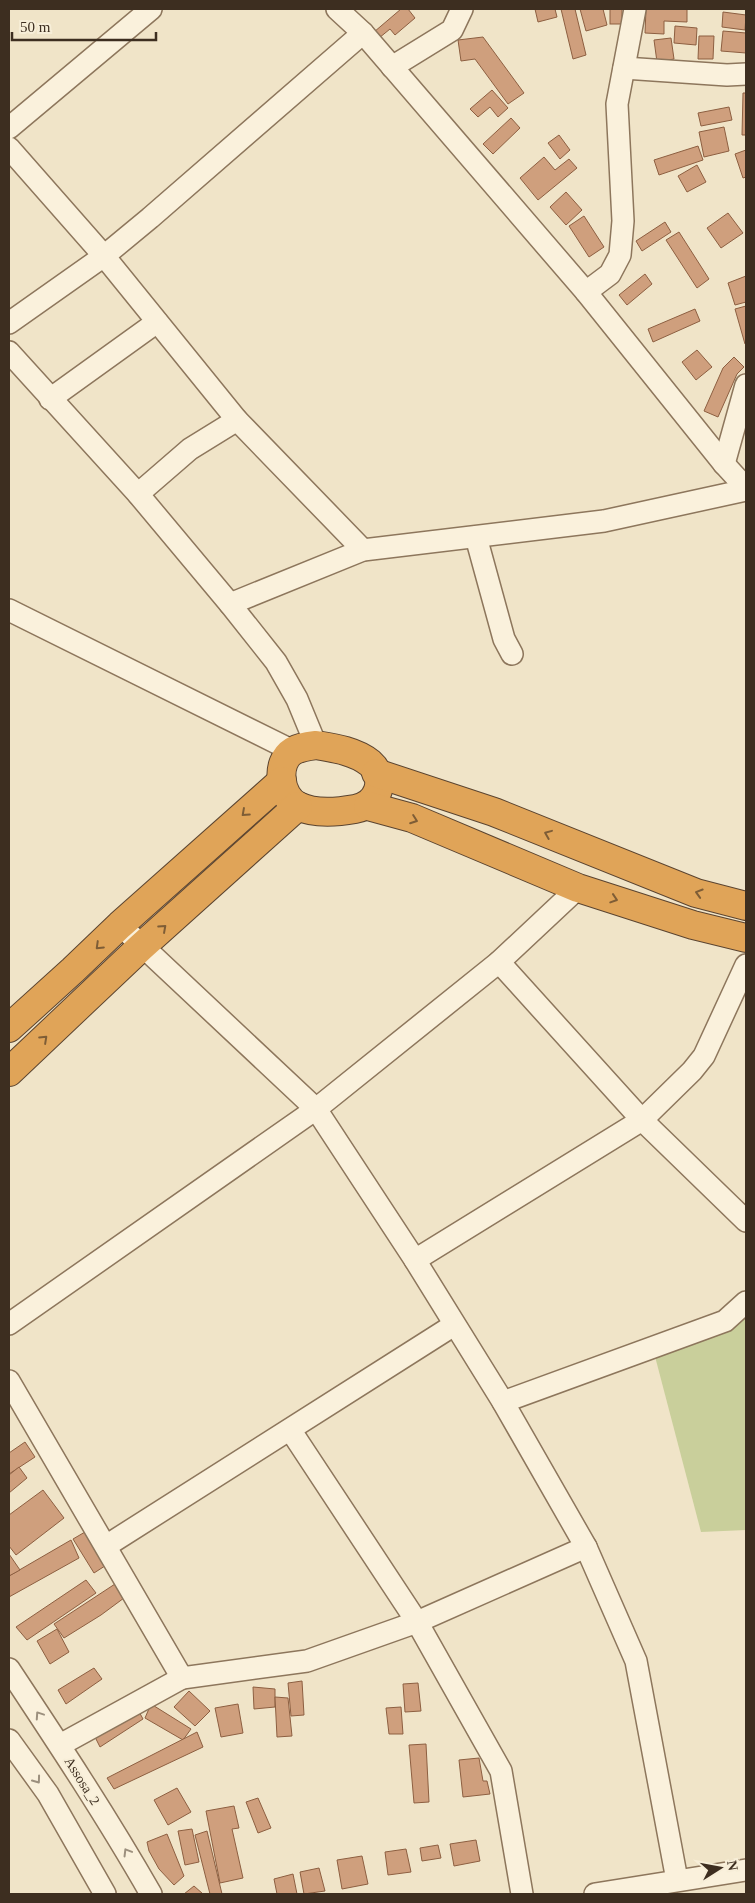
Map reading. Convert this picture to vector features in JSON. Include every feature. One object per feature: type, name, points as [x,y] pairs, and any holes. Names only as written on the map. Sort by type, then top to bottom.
[{"type":"highway","points":[[368,806],[374,800],[378,791],[378,782],[371,764],[360,757],[346,751],[304,748],[285,759],[282,771],[284,791],[298,806],[313,810],[334,811],[368,806],[412,818],[578,888],[693,925],[746,938]]},
{"type":"highway","points":[[376,773],[494,812],[696,893],[746,906]]},
{"type":"highway","points":[[9,1028],[120,925],[282,781]]},
{"type":"highway","points":[[9,1072],[141,947],[298,806]]},
{"type":"street","points":[[9,128],[151,9]]},
{"type":"street","points":[[230,604],[363,550],[604,521],[746,489],[586,292],[363,33],[338,9]]},
{"type":"street","points":[[392,67],[452,30],[462,9]]},
{"type":"street","points":[[586,292],[610,274],[620,255],[623,221],[617,104],[635,9]]},
{"type":"street","points":[[9,323],[104,256],[363,33]]},
{"type":"street","points":[[624,68],[727,75],[746,74]]},
{"type":"street","points":[[9,148],[104,256],[237,420],[363,550]]},
{"type":"street","points":[[50,398],[157,322]]},
{"type":"street","points":[[9,352],[138,494],[276,662],[296,699],[304,748]]},
{"type":"street","points":[[724,464],[746,385]]},
{"type":"street","points":[[138,494],[190,449],[237,420]]},
{"type":"street","points":[[476,536],[504,639],[512,654]]},
{"type":"street","points":[[9,610],[304,748]]},
{"type":"street","points":[[9,1324],[316,1109],[499,962],[578,888]]},
{"type":"street","points":[[120,925],[141,947],[316,1109],[415,1260],[503,1402],[586,1547],[636,1660],[677,1880]]},
{"type":"street","points":[[499,962],[642,1120],[746,1221]]},
{"type":"street","points":[[415,1260],[642,1120],[692,1071],[704,1056],[746,965]]},
{"type":"street","points":[[503,1402],[725,1321],[746,1302]]},
{"type":"street","points":[[106,1546],[291,1431],[454,1325]]},
{"type":"street","points":[[9,1381],[182,1678]]},
{"type":"street","points":[[291,1431],[417,1622],[501,1771],[522,1894]]},
{"type":"street","points":[[60,1746],[182,1678],[307,1661],[417,1622],[586,1547]]},
{"type":"street","name":"Assosa_2","points":[[9,1669],[127,1852],[151,1894]]},
{"type":"street","points":[[9,1740],[48,1794],[105,1894]]},
{"type":"street","points":[[595,1894],[746,1870]]},
{"type":"green space","points":[[746,1297],[746,1530],[701,1532],[652,1345]]},
{"type":"building","points":[[401,9],[408,9],[415,18],[395,35],[390,29],[379,38],[374,32]]},
{"type":"building","points":[[535,9],[555,9],[557,17],[538,22]]},
{"type":"building","points":[[561,9],[575,9],[586,55],[573,59]]},
{"type":"building","points":[[580,9],[603,9],[607,25],[586,31]]},
{"type":"building","points":[[610,9],[622,9],[622,24],[610,24]]},
{"type":"building","points":[[646,9],[687,9],[687,22],[664,21],[664,34],[645,33]]},
{"type":"building","points":[[723,12],[746,15],[745,30],[722,27]]},
{"type":"building","points":[[675,26],[697,28],[696,45],[674,43]]},
{"type":"building","points":[[723,31],[746,33],[746,53],[721,51]]},
{"type":"building","points":[[699,36],[714,36],[713,59],[698,59]]},
{"type":"building","points":[[483,37],[524,93],[508,104],[475,59],[461,61],[458,40]]},
{"type":"building","points":[[671,38],[674,59],[657,62],[654,40]]},
{"type":"building","points":[[492,90],[508,108],[498,117],[490,107],[478,117],[470,109]]},
{"type":"building","points":[[743,93],[746,93],[746,135],[742,135]]},
{"type":"building","points":[[729,107],[732,120],[701,126],[698,113]]},
{"type":"building","points":[[511,118],[520,128],[493,154],[483,144]]},
{"type":"building","points":[[724,127],[729,151],[704,157],[699,132]]},
{"type":"building","points":[[559,135],[570,150],[560,159],[548,143]]},
{"type":"building","points":[[698,146],[703,160],[659,175],[654,160]]},
{"type":"building","points":[[746,150],[746,177],[743,178],[735,154]]},
{"type":"building","points":[[544,157],[555,170],[569,159],[577,168],[538,200],[520,178]]},
{"type":"building","points":[[697,165],[706,182],[687,192],[678,176]]},
{"type":"building","points":[[566,192],[582,210],[566,225],[550,207]]},
{"type":"building","points":[[728,213],[743,233],[721,248],[707,228]]},
{"type":"building","points":[[584,216],[604,247],[589,257],[569,226]]},
{"type":"building","points":[[665,222],[671,232],[642,251],[636,241]]},
{"type":"building","points":[[679,232],[709,279],[697,288],[666,240]]},
{"type":"building","points":[[645,274],[652,284],[627,305],[619,295]]},
{"type":"building","points":[[746,276],[746,302],[735,305],[728,283]]},
{"type":"building","points":[[746,306],[746,344],[745,344],[735,309]]},
{"type":"building","points":[[695,309],[700,321],[653,342],[648,329]]},
{"type":"building","points":[[697,350],[712,367],[696,380],[682,362]]},
{"type":"building","points":[[734,357],[744,367],[737,374],[718,417],[704,411],[723,368]]},
{"type":"building","points":[[25,1442],[35,1457],[9,1474],[9,1453]]},
{"type":"building","points":[[19,1467],[27,1478],[9,1493],[9,1475]]},
{"type":"building","points":[[43,1490],[64,1518],[16,1555],[9,1546],[9,1515]]},
{"type":"building","points":[[85,1532],[108,1564],[94,1573],[73,1539]]},
{"type":"building","points":[[71,1540],[79,1558],[9,1597],[9,1576]]},
{"type":"building","points":[[9,1554],[20,1570],[9,1576]]},
{"type":"building","points":[[86,1580],[96,1593],[27,1640],[16,1627]]},
{"type":"building","points":[[115,1584],[124,1598],[64,1638],[54,1624]]},
{"type":"building","points":[[57,1629],[69,1652],[50,1664],[37,1641]]},
{"type":"building","points":[[94,1668],[102,1679],[66,1704],[58,1690]]},
{"type":"building","points":[[302,1681],[304,1715],[291,1716],[288,1683]]},
{"type":"building","points":[[418,1683],[421,1711],[405,1712],[403,1684]]},
{"type":"building","points":[[253,1687],[275,1689],[275,1707],[254,1709]]},
{"type":"building","points":[[189,1691],[210,1711],[195,1726],[174,1707]]},
{"type":"building","points":[[275,1697],[288,1698],[292,1736],[277,1737]]},
{"type":"building","points":[[151,1704],[191,1729],[183,1740],[145,1718]]},
{"type":"building","points":[[238,1704],[243,1733],[221,1737],[215,1708]]},
{"type":"building","points":[[401,1707],[403,1734],[389,1734],[386,1708]]},
{"type":"building","points":[[137,1708],[143,1719],[100,1747],[93,1733]]},
{"type":"building","points":[[197,1732],[203,1747],[114,1789],[107,1778]]},
{"type":"building","points":[[426,1744],[429,1802],[414,1803],[409,1745]]},
{"type":"building","points":[[479,1758],[483,1781],[487,1781],[490,1794],[463,1797],[459,1760]]},
{"type":"building","points":[[177,1788],[191,1812],[168,1825],[154,1800]]},
{"type":"building","points":[[258,1798],[271,1828],[258,1833],[246,1802]]},
{"type":"building","points":[[234,1806],[239,1828],[232,1829],[243,1878],[220,1883],[206,1811]]},
{"type":"building","points":[[192,1829],[199,1862],[185,1865],[178,1831]]},
{"type":"building","points":[[207,1831],[222,1894],[210,1894],[195,1835]]},
{"type":"building","points":[[167,1834],[184,1876],[174,1885],[159,1869],[149,1851],[147,1842]]},
{"type":"building","points":[[476,1840],[480,1861],[454,1866],[450,1844]]},
{"type":"building","points":[[438,1845],[441,1858],[422,1861],[420,1848]]},
{"type":"building","points":[[406,1849],[411,1872],[388,1875],[385,1852]]},
{"type":"building","points":[[362,1856],[368,1884],[342,1889],[337,1860]]},
{"type":"building","points":[[319,1868],[325,1891],[304,1894],[300,1872]]},
{"type":"building","points":[[293,1874],[297,1894],[277,1894],[274,1879]]},
{"type":"building","points":[[194,1886],[203,1894],[184,1894]]}]
